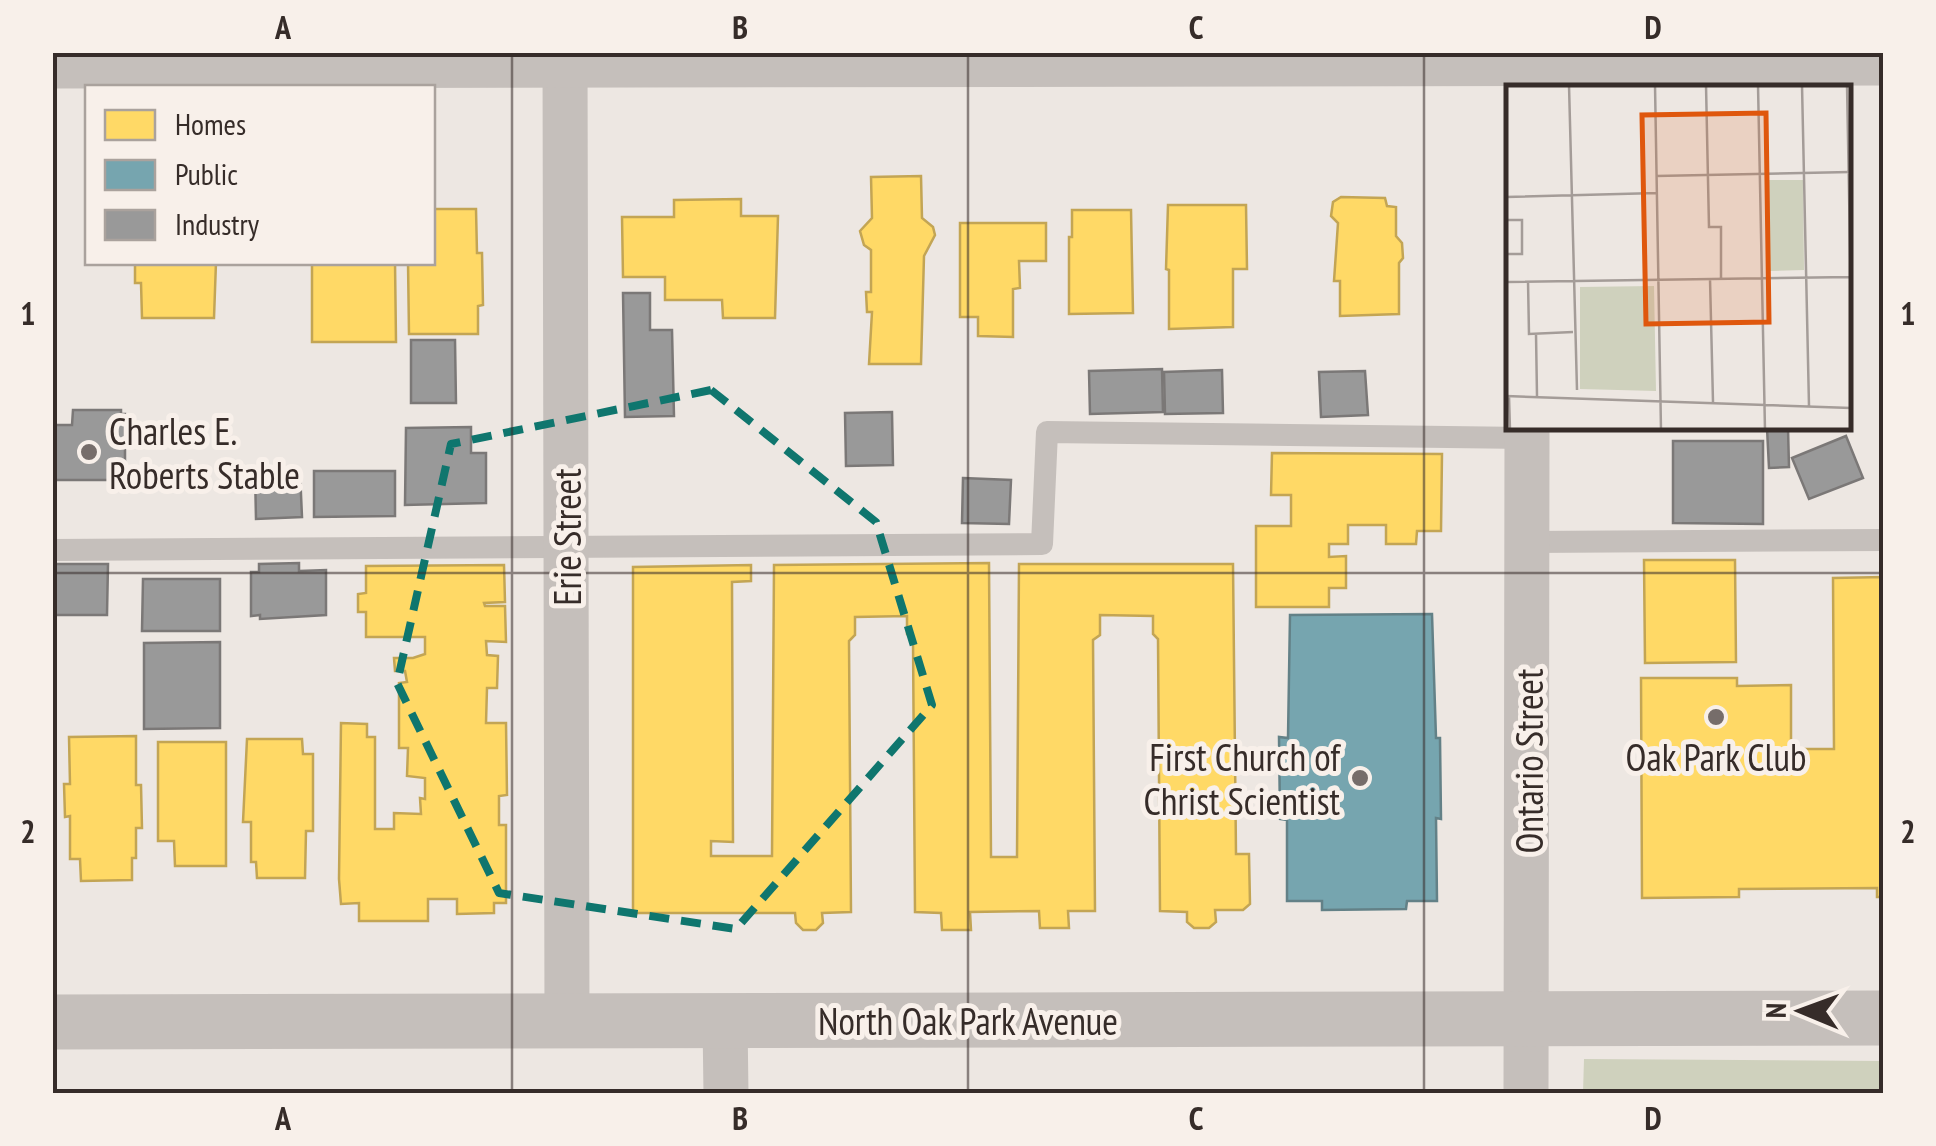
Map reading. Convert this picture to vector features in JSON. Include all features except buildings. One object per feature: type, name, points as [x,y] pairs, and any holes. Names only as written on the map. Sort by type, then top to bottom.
[{"type":"street","points":[[52,66],[565,59],[1528,68],[1884,63]]},
{"type":"street","name":"Erie Street","points":[[565,59],[567,1021]]},
{"type":"street","name":"Ontario Street","points":[[1526,1094],[1527,433]]},
{"type":"street","name":"North Oak Park Avenue","points":[[52,1022],[1884,1018]]},
{"type":"street","points":[[725,1020],[726,1094]]},
{"type":"lane","points":[[52,550],[1042,544],[1047,432],[1527,433]]},
{"type":"lane","points":[[1528,542],[1884,540]]},
{"type":"highlighted area","points":[[711,390],[876,522],[932,705],[736,929],[499,893],[397,683],[451,444]]},
{"type":"green space","points":[[1584,1059],[1883,1061],[1883,1093],[1583,1093]]},
{"type":"place","name":"Charles E. Roberts Stable","points":[[89,452]]},
{"type":"place","name":"Oak Park Club","points":[[1716,717]]},
{"type":"place","name":"First Church of Christ Scientist","points":[[1360,778]]}]
